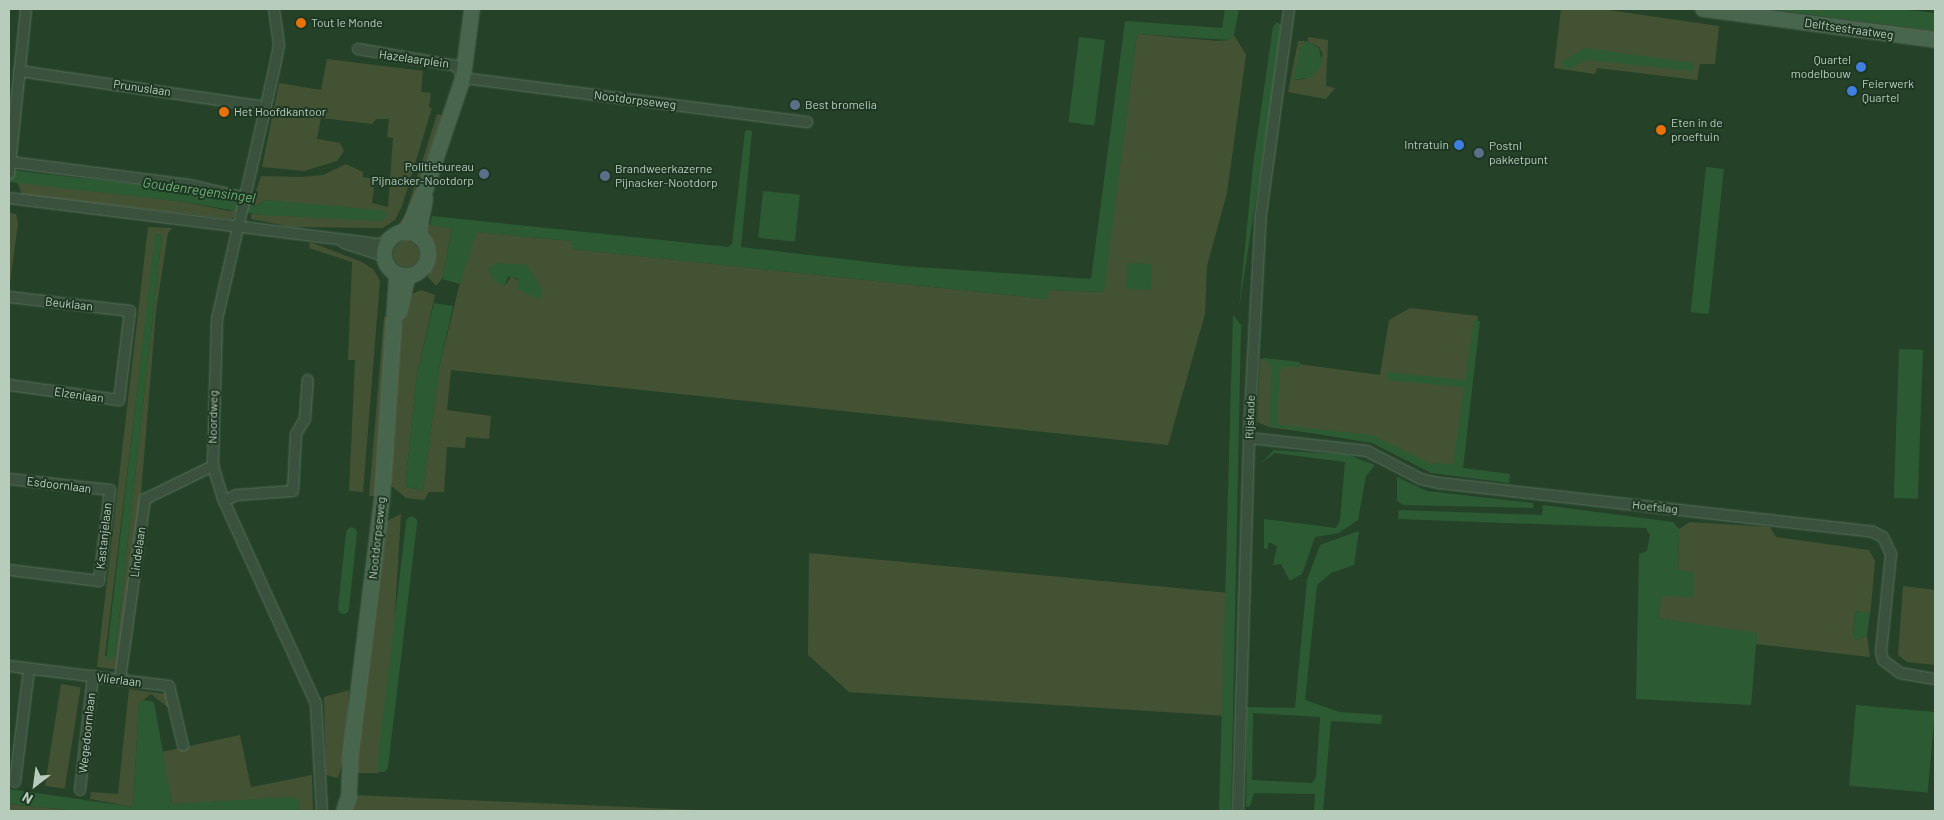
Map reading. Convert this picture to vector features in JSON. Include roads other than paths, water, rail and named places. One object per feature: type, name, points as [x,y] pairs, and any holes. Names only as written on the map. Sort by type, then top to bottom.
[{"type":"main road","points":[[412,234],[442,139],[460,72],[472,9]]},
{"type":"main road","name":"Delftsestraatweg","points":[[1703,9],[1935,40]]},
{"type":"main road","points":[[412,234],[426,246],[426,260],[418,272],[403,275],[387,265],[385,250],[393,237],[412,234]]},
{"type":"main road","name":"Nootdorpseweg","points":[[342,811],[341,789],[350,759],[382,500],[384,425],[403,275]]},
{"type":"street","points":[[9,174],[26,9]]},
{"type":"street","name":"Noordweg","points":[[274,9],[279,45],[245,204],[217,319],[213,466],[224,501],[316,704],[322,811]]},
{"type":"street","name":"Rijskade","points":[[1238,811],[1249,438],[1261,214],[1290,25],[1289,9]]},
{"type":"street","name":"Rijskade","points":[[1290,25],[1297,9]]},
{"type":"street","name":"Hazelaarplein","points":[[358,49],[460,72]]},
{"type":"street","name":"Prunuslaan","points":[[19,71],[265,107]]},
{"type":"street","name":"Nootdorpseweg","points":[[460,72],[807,122]]},
{"type":"street","points":[[10,165],[190,185],[245,204]]},
{"type":"street","points":[[9,198],[329,238],[385,250]]},
{"type":"street","name":"Beuklaan","points":[[9,297],[130,311]]},
{"type":"street","name":"Elzenlaan","points":[[9,385],[120,400],[130,311]]},
{"type":"street","points":[[224,501],[237,495],[293,491],[296,434],[305,419],[308,380]]},
{"type":"street","name":"Hoefslag","points":[[1249,438],[1367,451],[1421,479],[1439,483],[1873,532],[1882,537],[1891,554],[1883,660],[1900,673],[1935,679]]},
{"type":"street","name":"Lindelaan","points":[[120,680],[145,498],[213,466]]},
{"type":"street","name":"Esdoornlaan","points":[[9,479],[110,490]]},
{"type":"street","name":"Kastanjelaan","points":[[9,570],[99,581],[110,490]]},
{"type":"street","name":"Vlierlaan","points":[[9,666],[170,686],[183,745]]},
{"type":"street","points":[[15,782],[29,669]]},
{"type":"street","name":"Wegedoornlaan","points":[[80,790],[93,676]]},
{"type":"waterway","points":[[382,766],[411,522]]},
{"type":"waterway","points":[[343,608],[351,532]]},
{"type":"place","name":"Tout le Monde","points":[[301,23]]},
{"type":"place","name":"Quartel modelbouw","points":[[1861,67]]},
{"type":"place","name":"Feierwerk Quartel","points":[[1852,91]]},
{"type":"place","name":"Best bromelia","points":[[795,105]]},
{"type":"place","name":"Het Hoofdkantoor","points":[[224,112]]},
{"type":"place","name":"Eten in de proeftuin","points":[[1661,130]]},
{"type":"place","name":"Intratuin","points":[[1459,145]]},
{"type":"place","name":"Postnl pakketpunt","points":[[1479,153]]},
{"type":"place","name":"Politiebureau Pijnacker-Nootdorp","points":[[484,174]]},
{"type":"place","name":"Brandweerkazerne Pijnacker-Nootdorp","points":[[605,176]]},
{"type":"water label","name":"Goudenregensingel","points":[[199,190]]}]
